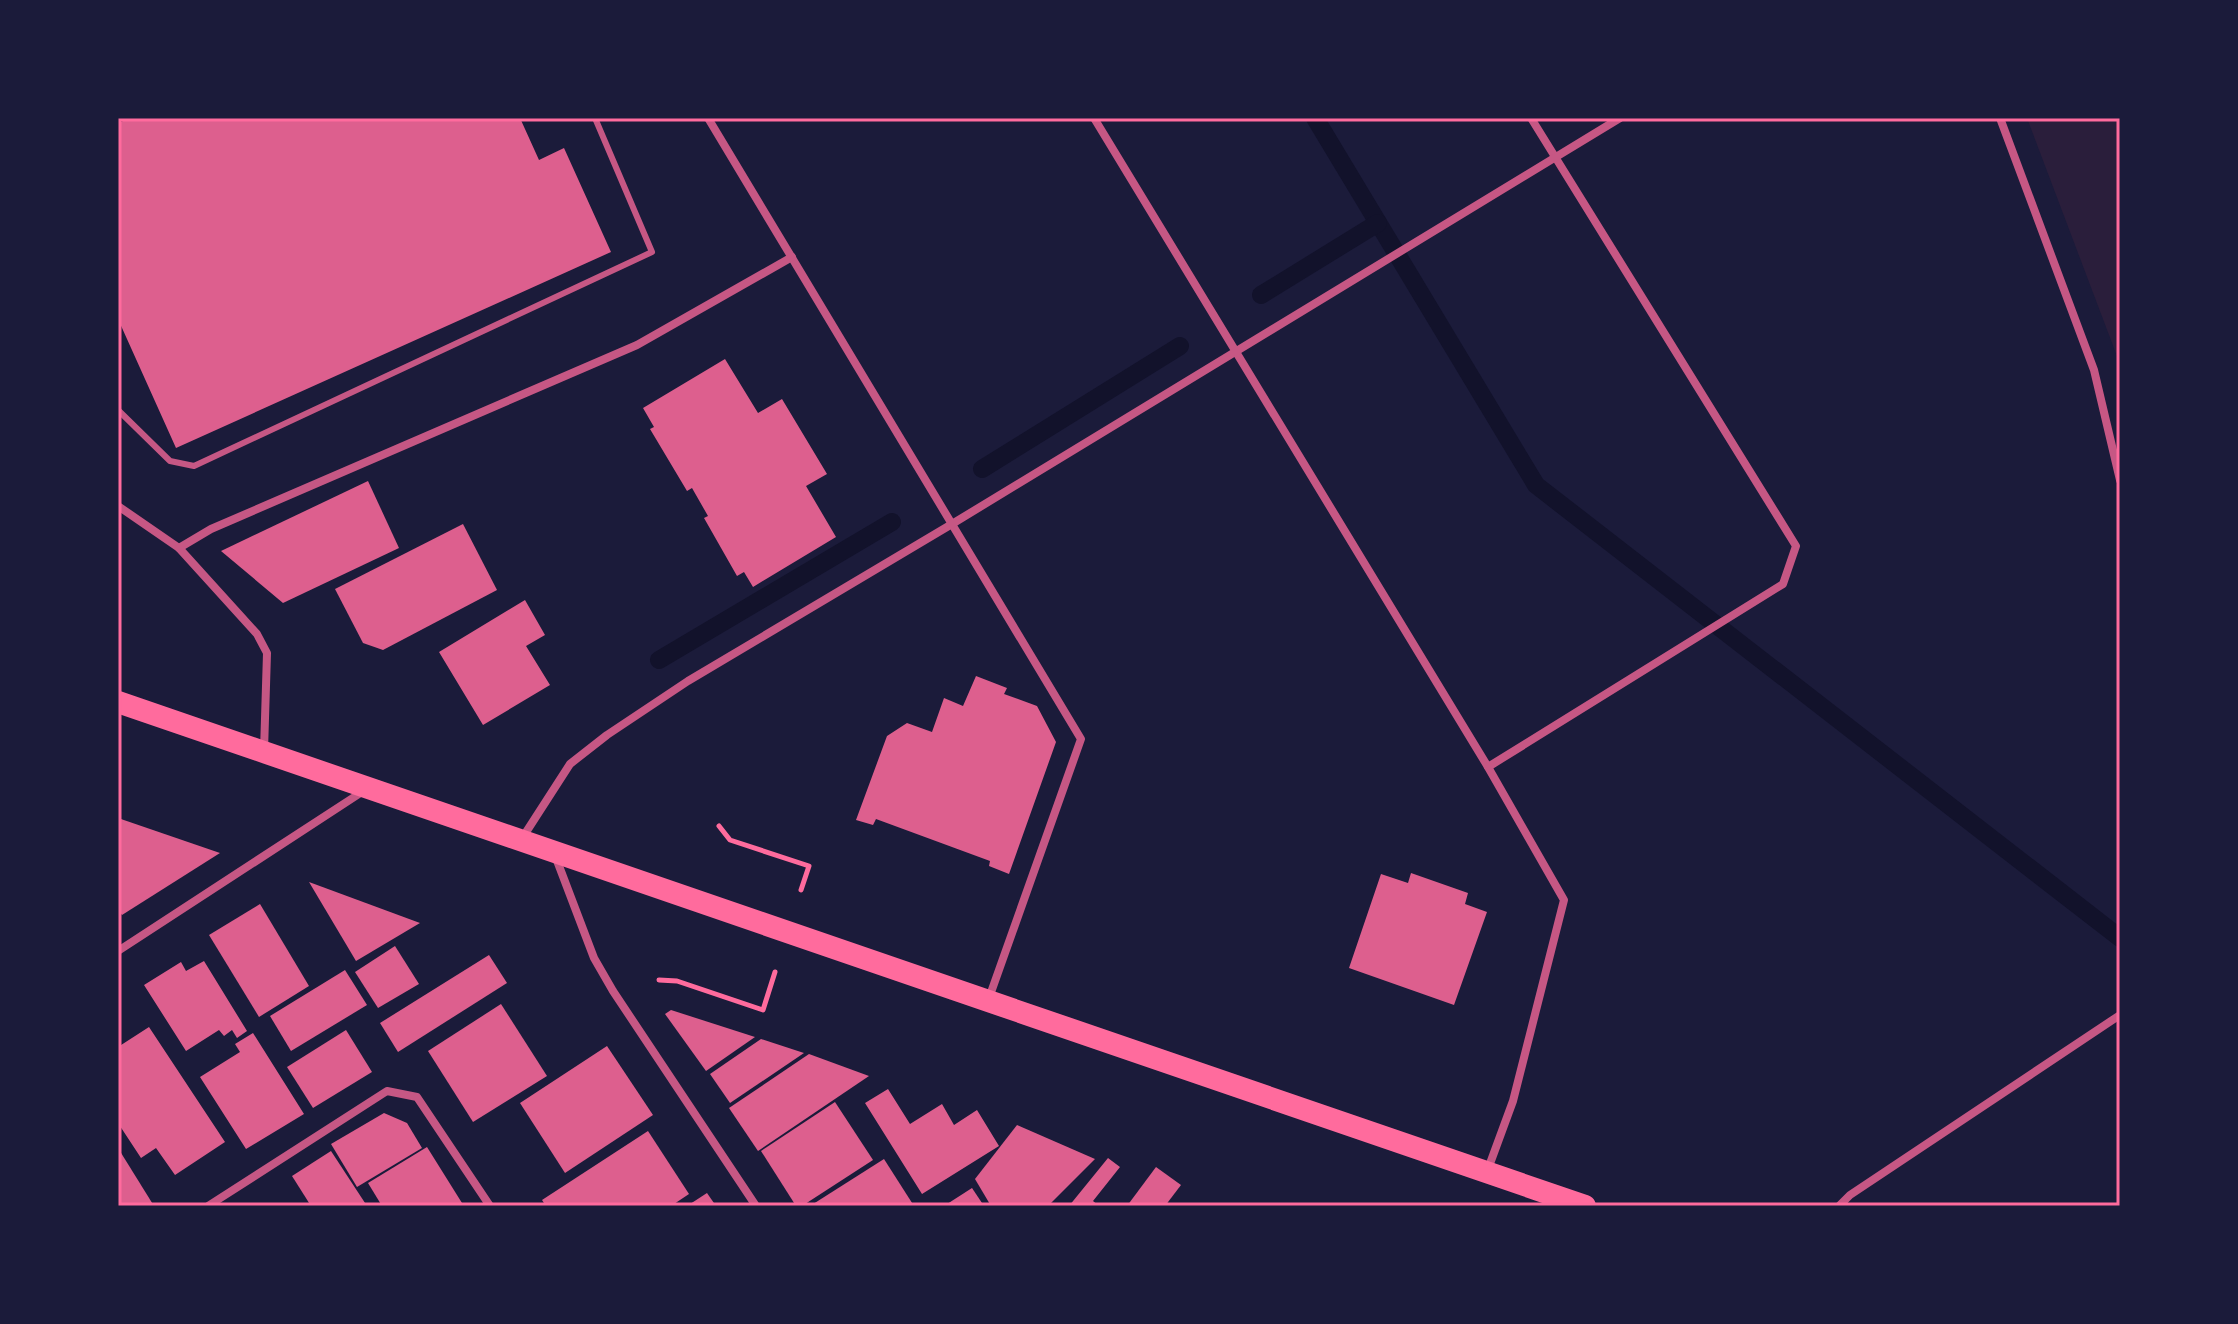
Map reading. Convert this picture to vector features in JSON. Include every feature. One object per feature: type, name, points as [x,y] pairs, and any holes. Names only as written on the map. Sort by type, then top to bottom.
[{"type":"highway","points":[[118,702],[1585,1206]]},
{"type":"street","points":[[708,118],[1081,739],[987,1002]]},
{"type":"street","points":[[1094,118],[1488,767],[1564,900],[1513,1101],[1486,1174]]},
{"type":"street","points":[[1488,767],[1783,584],[1796,546],[1531,118]]},
{"type":"street","points":[[521,840],[570,764],[607,735],[688,681],[1620,118]]},
{"type":"street","points":[[2000,118],[2094,370],[2120,480]]},
{"type":"street","points":[[179,548],[211,529],[637,345],[792,257]]},
{"type":"street","points":[[118,506],[179,548],[257,634],[267,653],[264,751]]},
{"type":"street","points":[[118,951],[369,788]]},
{"type":"street","points":[[554,853],[594,958],[756,1206]]},
{"type":"street","points":[[1839,1206],[1850,1195],[2120,1015]]},
{"type":"street","points":[[208,1206],[387,1091],[417,1097],[490,1206]]},
{"type":"lane","points":[[118,410],[170,461],[194,466],[652,252],[595,118]]},
{"type":"path","points":[[719,826],[730,840],[800,863]]},
{"type":"path","points":[[659,980],[677,981],[753,1006]]},
{"type":"shaded area","points":[[2027,118],[2120,118],[2120,364]]},
{"type":"building","points":[[130,118],[520,118],[539,160],[564,148],[611,252],[176,448],[118,319],[118,123]]},
{"type":"building","points":[[725,359],[758,413],[782,399],[827,474],[806,486],[836,537],[753,587],[744,572],[737,576],[704,518],[708,516],[692,488],[687,491],[650,429],[654,427],[643,408]]},
{"type":"building","points":[[368,481],[399,548],[283,603],[221,551]]},
{"type":"building","points":[[463,524],[497,590],[383,650],[363,643],[335,589]]},
{"type":"building","points":[[525,600],[545,635],[526,646],[550,685],[483,725],[439,652]]},
{"type":"building","points":[[976,676],[1007,688],[1004,694],[1037,706],[1056,742],[1009,874],[989,866],[990,861],[876,819],[873,825],[856,820],[887,736],[907,723],[932,732],[944,698],[963,706]]},
{"type":"building","points":[[118,818],[220,853],[122,915],[118,909]]},
{"type":"building","points":[[1411,873],[1468,893],[1465,904],[1487,912],[1454,1005],[1349,968],[1381,874],[1408,883]]},
{"type":"building","points":[[309,882],[420,923],[356,961]]},
{"type":"building","points":[[260,904],[309,986],[259,1017],[209,935]]},
{"type":"building","points":[[395,946],[419,984],[378,1008],[355,972]]},
{"type":"building","points":[[489,955],[507,983],[398,1052],[380,1023]]},
{"type":"building","points":[[204,961],[247,1031],[237,1038],[232,1030],[224,1036],[219,1030],[186,1051],[144,985],[181,962],[186,971]]},
{"type":"building","points":[[345,970],[367,1005],[291,1051],[270,1016]]},
{"type":"building","points":[[501,1004],[547,1076],[473,1122],[428,1051]]},
{"type":"building","points":[[671,1010],[755,1037],[706,1071],[665,1014]]},
{"type":"building","points":[[149,1027],[225,1142],[175,1175],[156,1148],[141,1158],[118,1123],[118,1047]]},
{"type":"building","points":[[346,1030],[372,1072],[313,1108],[287,1067]]},
{"type":"building","points":[[253,1033],[304,1114],[246,1149],[200,1077],[240,1052],[235,1044]]},
{"type":"building","points":[[761,1039],[804,1053],[730,1103],[710,1074]]},
{"type":"building","points":[[607,1046],[653,1115],[565,1173],[520,1103]]},
{"type":"building","points":[[809,1054],[869,1076],[758,1151],[729,1108]]},
{"type":"building","points":[[888,1089],[910,1124],[942,1104],[954,1125],[977,1110],[999,1146],[922,1194],[865,1103]]},
{"type":"building","points":[[835,1102],[873,1160],[802,1206],[796,1206],[761,1151]]},
{"type":"building","points":[[384,1113],[407,1123],[422,1148],[357,1187],[331,1144]]},
{"type":"building","points":[[1017,1125],[1095,1159],[1048,1206],[991,1206],[975,1179]]},
{"type":"building","points":[[648,1131],[689,1194],[671,1206],[546,1206],[542,1200]]},
{"type":"building","points":[[427,1147],[462,1203],[458,1206],[382,1206],[368,1183]]},
{"type":"building","points":[[118,1148],[154,1206],[118,1206]]},
{"type":"building","points":[[331,1151],[367,1206],[311,1206],[292,1176]]},
{"type":"building","points":[[1108,1158],[1120,1167],[1093,1201],[1099,1206],[1069,1206]]},
{"type":"building","points":[[884,1159],[914,1206],[810,1206]]},
{"type":"building","points":[[1156,1167],[1181,1185],[1165,1206],[1127,1206]]},
{"type":"building","points":[[972,1188],[984,1206],[944,1206]]},
{"type":"building","points":[[707,1193],[716,1206],[687,1206]]},
{"type":"waterway","points":[[1315,118],[1536,485],[2120,938]]},
{"type":"waterway","points":[[1261,295],[1378,223]]},
{"type":"waterway","points":[[982,469],[1180,346]]},
{"type":"waterway","points":[[659,660],[892,522]]}]
